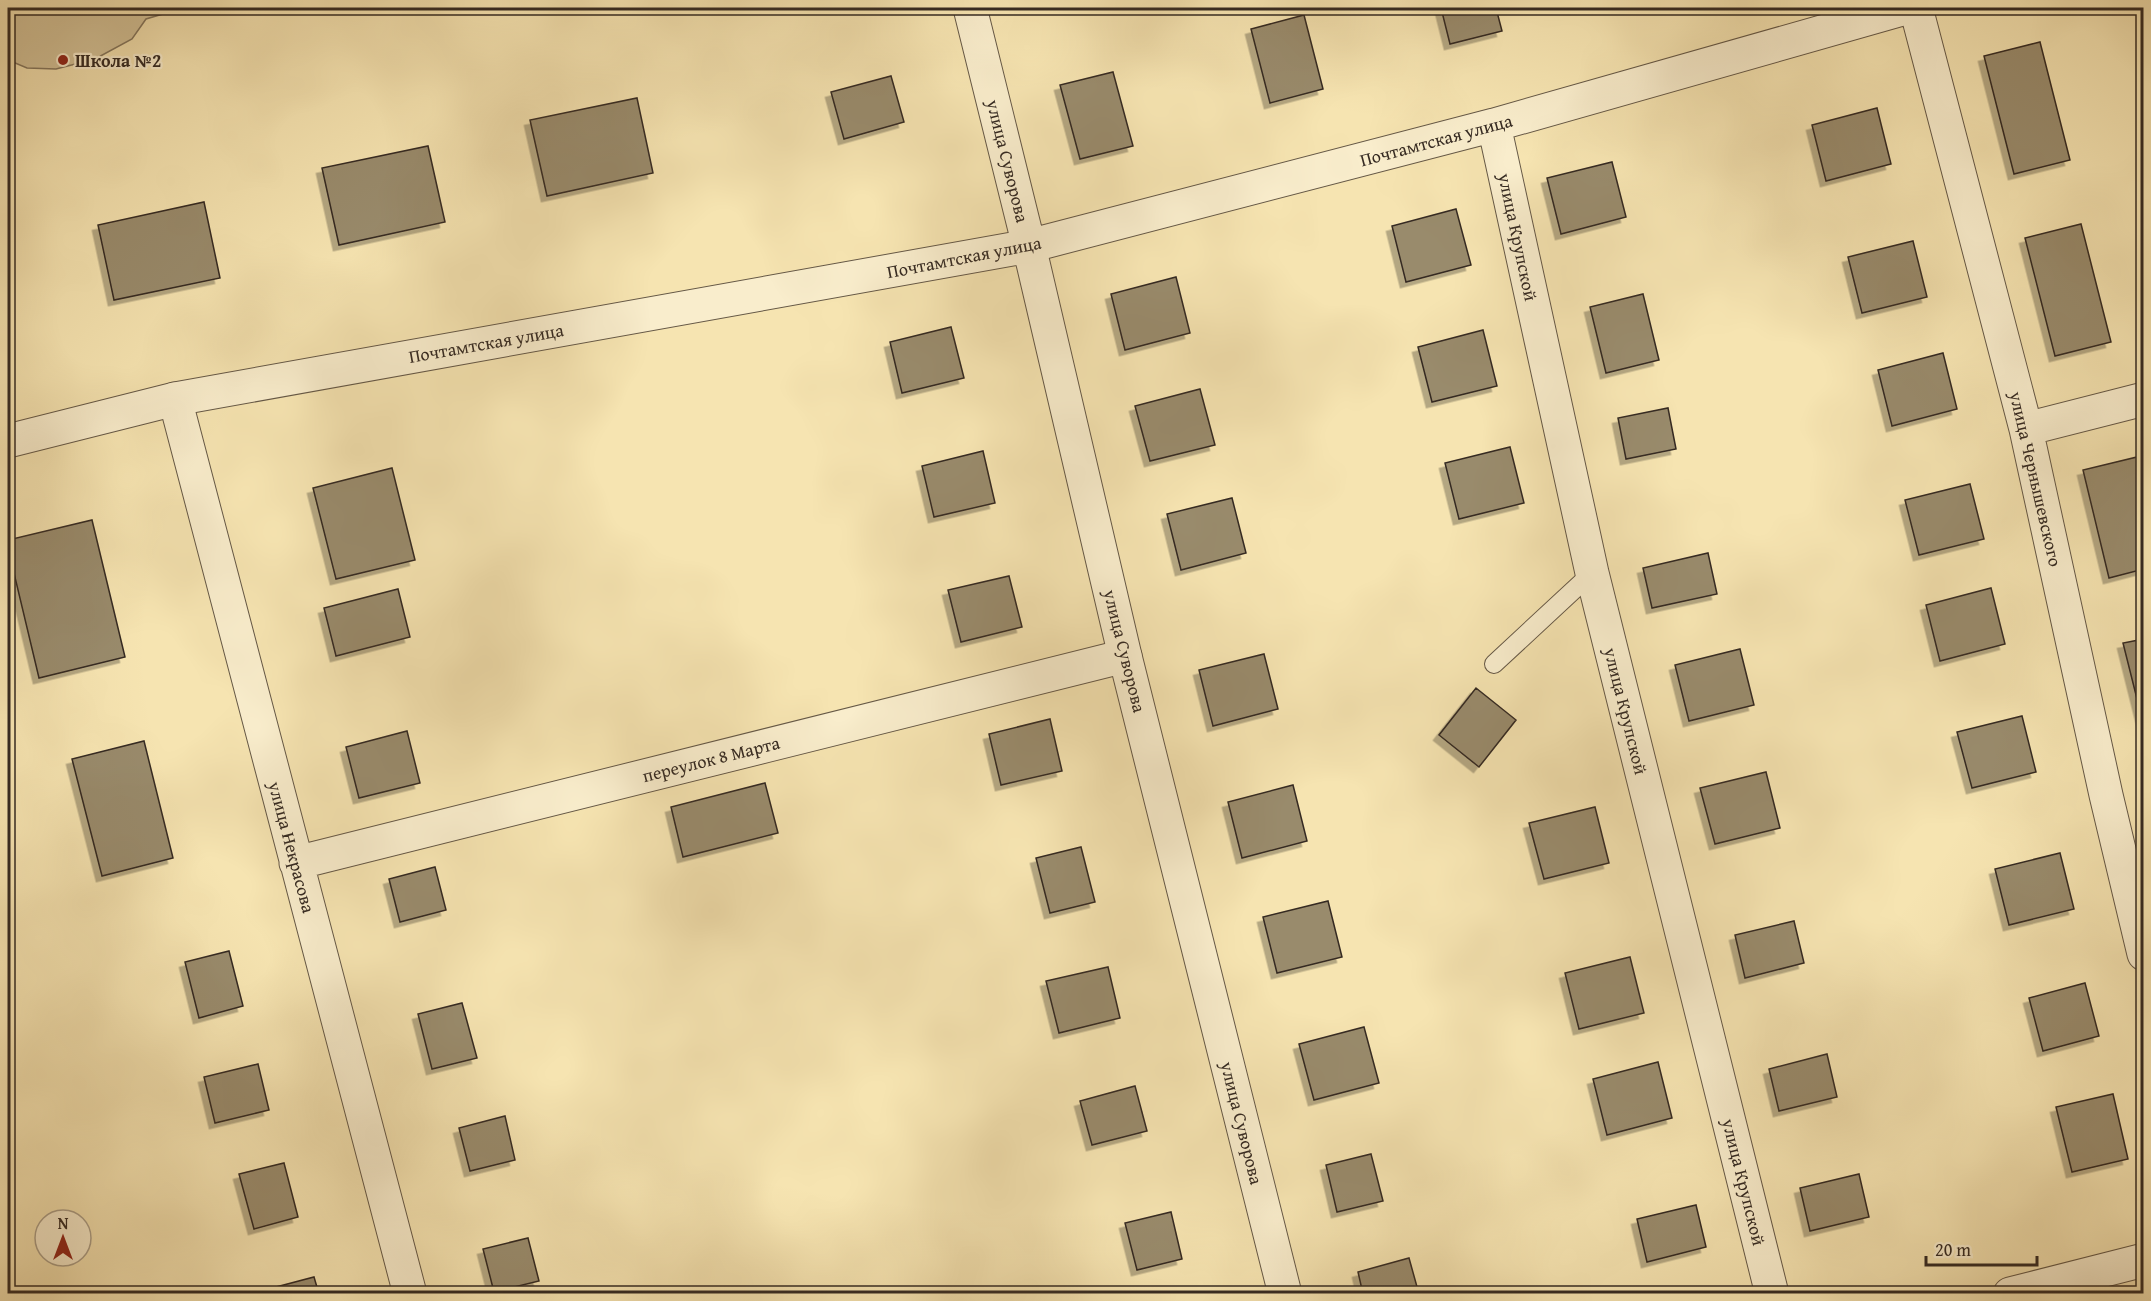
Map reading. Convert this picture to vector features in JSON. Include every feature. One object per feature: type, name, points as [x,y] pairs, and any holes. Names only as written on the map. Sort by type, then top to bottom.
[{"type":"street","name":"улица Суворова","points":[[970,8],[1029,246],[1125,656],[1285,1293]]},
{"type":"street","name":"Почтамтская улица","points":[[8,441],[175,399],[1029,246],[1494,125],[1906,8]]},
{"type":"street","name":"улица Чернышевского","points":[[1916,8],[2026,429],[2106,795],[2144,954]]},
{"type":"street","name":"улица Крупской","points":[[1494,125],[1592,573],[1772,1293]]},
{"type":"street","name":"улица Некрасова","points":[[175,399],[410,1293]]},
{"type":"street","points":[[2026,429],[2144,399]]},
{"type":"street","name":"переулок 8 Марта","points":[[296,863],[1125,656]]},
{"type":"street","points":[[2010,1293],[2144,1260]]},
{"type":"lane","points":[[1494,664],[1592,573]]},
{"type":"shaded area","name":"Школа №2","points":[[8,8],[169,8],[170,12],[146,19],[132,39],[95,59],[56,69],[27,68],[8,60]]},
{"type":"building","points":[[1441,8],[1496,8],[1502,31],[1450,44]]},
{"type":"building","points":[[1304,15],[1323,89],[1270,103],[1251,29]]},
{"type":"building","points":[[2040,42],[2070,160],[2014,174],[1984,56]]},
{"type":"building","points":[[1113,72],[1133,146],[1080,159],[1060,85]]},
{"type":"building","points":[[891,76],[904,122],[844,139],[831,92]]},
{"type":"building","points":[[637,98],[653,173],[547,196],[530,120]]},
{"type":"building","points":[[1877,108],[1891,164],[1826,181],[1812,125]]},
{"type":"building","points":[[428,146],[445,222],[339,245],[322,168]]},
{"type":"building","points":[[1612,162],[1626,217],[1561,234],[1547,178]]},
{"type":"building","points":[[204,202],[220,278],[114,300],[98,225]]},
{"type":"building","points":[[1456,209],[1471,265],[1406,282],[1392,226]]},
{"type":"building","points":[[2081,224],[2111,342],[2055,356],[2025,238]]},
{"type":"building","points":[[1913,241],[1927,297],[1862,313],[1848,257]]},
{"type":"building","points":[[1176,277],[1190,333],[1125,350],[1111,294]]},
{"type":"building","points":[[1643,294],[1659,360],[1606,373],[1590,307]]},
{"type":"building","points":[[951,327],[964,378],[902,393],[890,342]]},
{"type":"building","points":[[1483,330],[1497,386],[1432,402],[1418,347]]},
{"type":"building","points":[[1943,353],[1957,409],[1892,426],[1878,370]]},
{"type":"building","points":[[1200,389],[1215,445],[1150,461],[1135,406]]},
{"type":"building","points":[[1668,408],[1676,449],[1626,459],[1618,418]]},
{"type":"building","points":[[1510,447],[1524,503],[1459,519],[1445,463]]},
{"type":"building","points":[[983,451],[995,503],[934,517],[922,466]]},
{"type":"building","points":[[2137,457],[2144,484],[2144,569],[2109,578],[2083,470]]},
{"type":"building","points":[[392,468],[415,560],[336,579],[313,488]]},
{"type":"building","points":[[1970,484],[1984,539],[1919,555],[1905,500]]},
{"type":"building","points":[[1232,498],[1246,553],[1181,570],[1167,514]]},
{"type":"building","points":[[92,520],[125,657],[39,678],[8,540]]},
{"type":"building","points":[[1708,553],[1717,594],[1652,608],[1643,568]]},
{"type":"building","points":[[1009,576],[1022,627],[961,642],[948,590]]},
{"type":"building","points":[[1991,588],[2005,644],[1940,661],[1926,605]]},
{"type":"building","points":[[398,589],[410,637],[336,656],[324,608]]},
{"type":"building","points":[[2144,639],[2144,727],[2123,643]]},
{"type":"building","points":[[1740,649],[1754,705],[1689,721],[1675,665]]},
{"type":"building","points":[[1264,654],[1278,709],[1213,726],[1199,670]]},
{"type":"building","points":[[1476,688],[1516,720],[1479,767],[1439,735]]},
{"type":"building","points":[[2022,716],[2036,772],[1972,788],[1957,732]]},
{"type":"building","points":[[1050,719],[1062,771],[1001,785],[989,734]]},
{"type":"building","points":[[407,731],[420,783],[359,798],[346,747]]},
{"type":"building","points":[[144,741],[173,858],[102,876],[72,759]]},
{"type":"building","points":[[1766,772],[1780,828],[1715,844],[1700,788]]},
{"type":"building","points":[[765,783],[778,833],[683,857],[671,807]]},
{"type":"building","points":[[1293,785],[1307,841],[1242,858],[1228,802]]},
{"type":"building","points":[[1595,807],[1609,863],[1544,879],[1529,823]]},
{"type":"building","points":[[1081,847],[1095,902],[1050,913],[1036,858]]},
{"type":"building","points":[[2060,853],[2074,909],[2009,925],[1995,869]]},
{"type":"building","points":[[435,867],[446,910],[400,922],[389,879]]},
{"type":"building","points":[[1328,901],[1342,957],[1277,973],[1263,917]]},
{"type":"building","points":[[1794,921],[1804,963],[1745,978],[1735,935]]},
{"type":"building","points":[[229,951],[243,1006],[199,1018],[185,962]]},
{"type":"building","points":[[1630,957],[1644,1013],[1579,1029],[1565,973]]},
{"type":"building","points":[[1108,967],[1120,1018],[1059,1033],[1046,981]]},
{"type":"building","points":[[2085,983],[2099,1036],[2043,1051],[2029,998]]},
{"type":"building","points":[[462,1003],[477,1058],[432,1069],[418,1014]]},
{"type":"building","points":[[1364,1027],[1379,1083],[1314,1100],[1299,1044]]},
{"type":"building","points":[[1827,1054],[1837,1097],[1779,1111],[1769,1069]]},
{"type":"building","points":[[1658,1062],[1672,1118],[1607,1135],[1593,1079]]},
{"type":"building","points":[[258,1064],[269,1110],[215,1123],[204,1077]]},
{"type":"building","points":[[1135,1086],[1147,1131],[1092,1145],[1080,1101]]},
{"type":"building","points":[[2113,1094],[2128,1159],[2072,1172],[2056,1107]]},
{"type":"building","points":[[505,1116],[515,1160],[470,1171],[459,1128]]},
{"type":"building","points":[[1371,1154],[1383,1201],[1337,1212],[1326,1165]]},
{"type":"building","points":[[284,1163],[298,1217],[254,1229],[239,1174]]},
{"type":"building","points":[[1859,1174],[1869,1217],[1810,1231],[1800,1188]]},
{"type":"building","points":[[1696,1205],[1706,1247],[1647,1262],[1637,1219]]},
{"type":"building","points":[[1171,1212],[1182,1259],[1137,1270],[1125,1223]]},
{"type":"building","points":[[528,1238],[539,1281],[494,1292],[483,1249]]},
{"type":"building","points":[[1409,1258],[1419,1294],[1363,1294],[1358,1272]]},
{"type":"building","points":[[314,1277],[319,1294],[258,1294],[257,1292]]},
{"type":"place","name":"Школа №2","points":[[63,60]]}]
